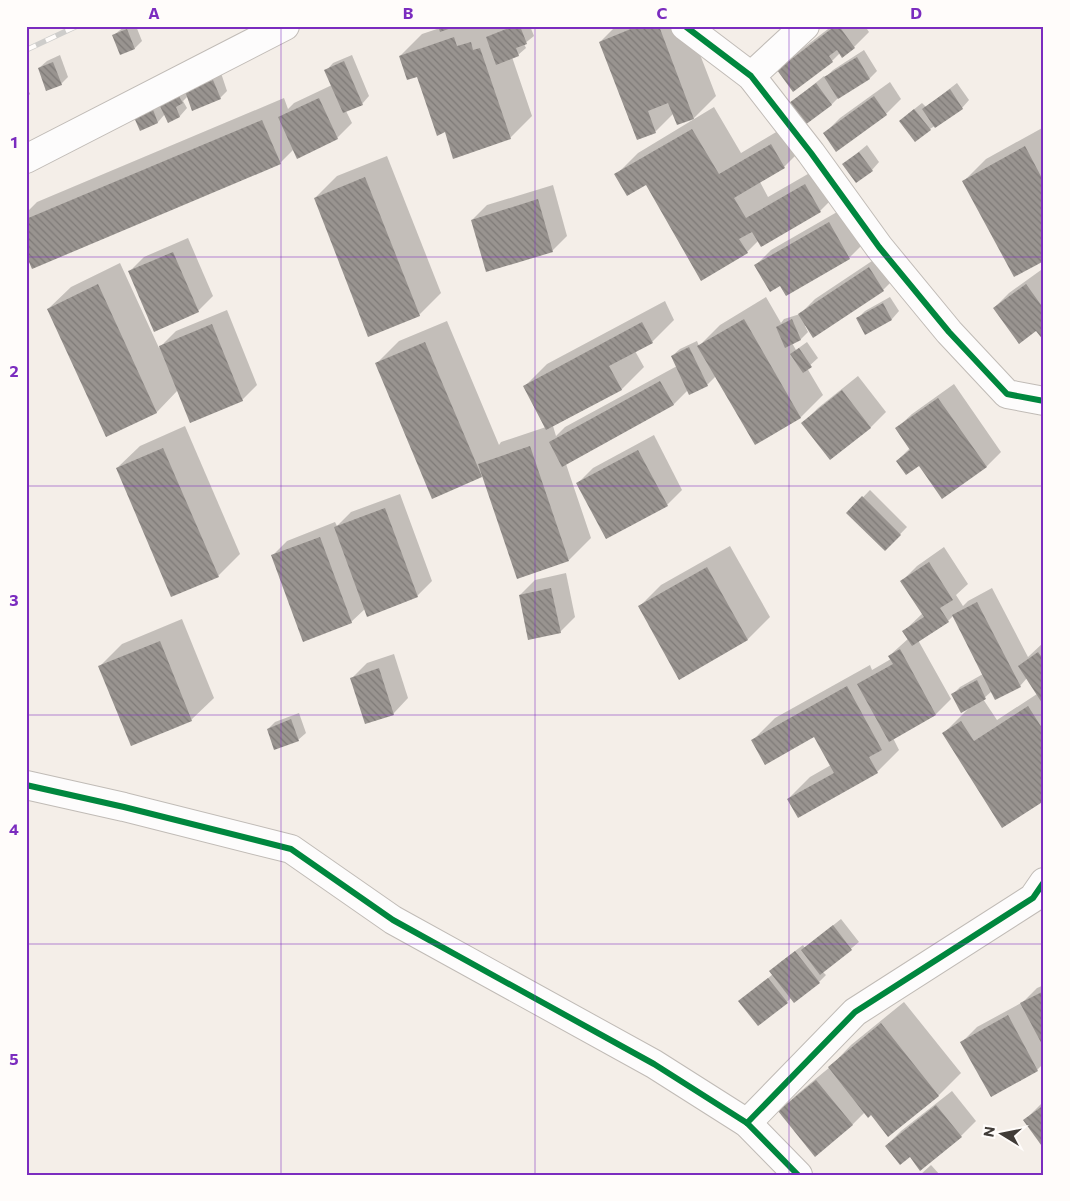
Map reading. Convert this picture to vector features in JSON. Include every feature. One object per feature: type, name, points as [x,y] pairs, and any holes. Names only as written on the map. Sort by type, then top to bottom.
[{"type":"street","points":[[26,159],[285,26]]},
{"type":"street","points":[[685,26],[751,76],[811,153],[879,247],[949,332],[1008,394],[1044,401]]},
{"type":"street","points":[[751,76],[805,26]]},
{"type":"street","points":[[26,785],[124,807],[291,850],[393,920],[654,1064],[747,1123],[798,1175]]},
{"type":"street","points":[[747,1123],[855,1012],[1040,895]]},
{"type":"building","points":[[438,26],[457,26],[440,32]]},
{"type":"building","points":[[514,26],[520,26],[527,44],[516,48],[519,56],[496,65],[486,37]]},
{"type":"building","points":[[638,26],[659,26],[694,119],[677,125],[668,103],[648,111],[656,133],[637,140],[599,42]]},
{"type":"building","points":[[835,26],[839,26],[855,48],[842,58],[837,50],[829,56],[833,62],[793,92],[777,70]]},
{"type":"building","points":[[127,29],[135,49],[120,55],[112,35]]},
{"type":"building","points":[[454,37],[457,46],[471,42],[473,50],[480,48],[511,139],[453,159],[445,132],[437,136],[417,77],[407,80],[399,56]]},
{"type":"building","points":[[857,57],[870,79],[838,99],[824,77]]},
{"type":"building","points":[[344,61],[363,105],[343,113],[324,70]]},
{"type":"building","points":[[53,62],[62,85],[46,91],[38,68]]},
{"type":"building","points":[[213,80],[221,99],[192,111],[185,91]]},
{"type":"building","points":[[816,83],[832,105],[805,125],[789,103]]},
{"type":"building","points":[[950,89],[963,109],[935,128],[922,109]]},
{"type":"building","points":[[178,95],[183,103],[176,107],[180,117],[168,123],[159,104]]},
{"type":"building","points":[[874,96],[887,115],[836,152],[823,133]]},
{"type":"building","points":[[319,98],[338,139],[297,159],[278,117]]},
{"type":"building","points":[[152,107],[158,123],[140,131],[133,115]]},
{"type":"building","points":[[914,109],[931,130],[915,142],[899,121]]},
{"type":"building","points":[[262,120],[281,164],[32,269],[26,255],[26,219]]},
{"type":"building","points":[[692,129],[719,174],[771,144],[785,168],[734,198],[746,218],[805,184],[821,212],[761,247],[752,232],[739,239],[748,253],[701,281],[646,185],[627,196],[614,174]]},
{"type":"building","points":[[1025,146],[1044,182],[1044,261],[1014,277],[962,181]]},
{"type":"building","points":[[859,152],[873,171],[856,183],[842,164]]},
{"type":"building","points":[[365,177],[420,316],[368,337],[314,198]]},
{"type":"building","points":[[538,199],[553,252],[486,272],[471,220]]},
{"type":"building","points":[[829,222],[850,259],[786,296],[780,286],[770,292],[754,265]]},
{"type":"building","points":[[173,252],[199,312],[154,332],[128,271]]},
{"type":"building","points":[[869,267],[884,291],[813,338],[798,314]]},
{"type":"building","points":[[98,284],[157,413],[106,437],[47,309]]},
{"type":"building","points":[[1026,284],[1044,309],[1044,341],[1036,331],[1019,344],[993,308]]},
{"type":"building","points":[[883,303],[892,320],[865,335],[856,318]]},
{"type":"building","points":[[744,319],[801,418],[755,445],[697,346]]},
{"type":"building","points":[[792,319],[801,340],[785,348],[776,327]]},
{"type":"building","points":[[642,322],[653,343],[609,366],[622,390],[546,430],[523,386]]},
{"type":"building","points":[[212,324],[243,401],[190,423],[159,346]]},
{"type":"building","points":[[425,342],[482,477],[432,499],[375,363]]},
{"type":"building","points":[[689,347],[708,386],[689,395],[671,356]]},
{"type":"building","points":[[799,348],[812,367],[803,373],[790,354]]},
{"type":"building","points":[[660,381],[674,405],[562,467],[549,442]]},
{"type":"building","points":[[842,390],[871,428],[830,460],[801,423]]},
{"type":"building","points":[[938,398],[987,467],[942,499],[919,466],[906,475],[896,461],[910,450],[895,428]]},
{"type":"building","points":[[530,446],[569,561],[517,579],[478,464]]},
{"type":"building","points":[[163,448],[219,577],[171,597],[116,468]]},
{"type":"building","points":[[638,450],[668,506],[606,539],[576,483]]},
{"type":"building","points":[[862,496],[901,535],[885,551],[846,513]]},
{"type":"building","points":[[385,508],[418,597],[367,617],[334,527]]},
{"type":"building","points":[[320,537],[352,623],[303,642],[271,555]]},
{"type":"building","points":[[929,562],[953,600],[940,608],[949,622],[912,646],[902,631],[924,617],[900,581]]},
{"type":"building","points":[[707,567],[748,640],[679,680],[638,606]]},
{"type":"building","points":[[551,588],[561,633],[528,640],[519,595]]},
{"type":"building","points":[[977,602],[1021,687],[995,700],[952,615]]},
{"type":"building","points":[[160,641],[192,721],[131,746],[98,666]]},
{"type":"building","points":[[900,649],[936,715],[889,742],[857,684],[893,664],[888,656]]},
{"type":"building","points":[[1038,652],[1044,660],[1044,706],[1018,666]]},
{"type":"building","points":[[379,668],[394,715],[365,724],[350,678]]},
{"type":"building","points":[[977,680],[986,699],[961,713],[951,694]]},
{"type":"building","points":[[847,686],[882,750],[869,757],[878,773],[798,818],[787,799],[834,773],[814,737],[765,765],[751,740]]},
{"type":"building","points":[[1028,706],[1044,731],[1044,801],[1002,828],[942,733],[961,721],[974,741]]},
{"type":"building","points":[[291,719],[299,741],[274,750],[267,729]]},
{"type":"building","points":[[833,925],[852,950],[820,975],[801,950]]},
{"type":"building","points":[[795,951],[820,983],[794,1003],[769,971]]},
{"type":"building","points":[[768,978],[788,1003],[758,1026],[738,1001]]},
{"type":"building","points":[[1044,991],[1044,1048],[1020,1003]]},
{"type":"building","points":[[1008,1015],[1038,1071],[991,1097],[960,1042]]},
{"type":"building","points":[[881,1023],[939,1096],[888,1137],[871,1115],[868,1118],[828,1067]]},
{"type":"building","points":[[816,1080],[853,1125],[815,1157],[778,1111]]},
{"type":"building","points":[[936,1105],[962,1137],[920,1171],[910,1157],[900,1165],[885,1146]]},
{"type":"building","points":[[1044,1105],[1044,1149],[1023,1120]]},
{"type":"railway","points":[[26,50],[77,26]]},
{"type":"cycle path","points":[[685,26],[751,76],[811,153],[879,247],[949,332],[1007,394],[1044,401]]},
{"type":"cycle path","points":[[26,785],[124,807],[291,849],[393,920],[654,1064],[747,1123],[798,1175]]},
{"type":"cycle path","points":[[747,1123],[855,1012],[1033,898],[1044,882]]}]
